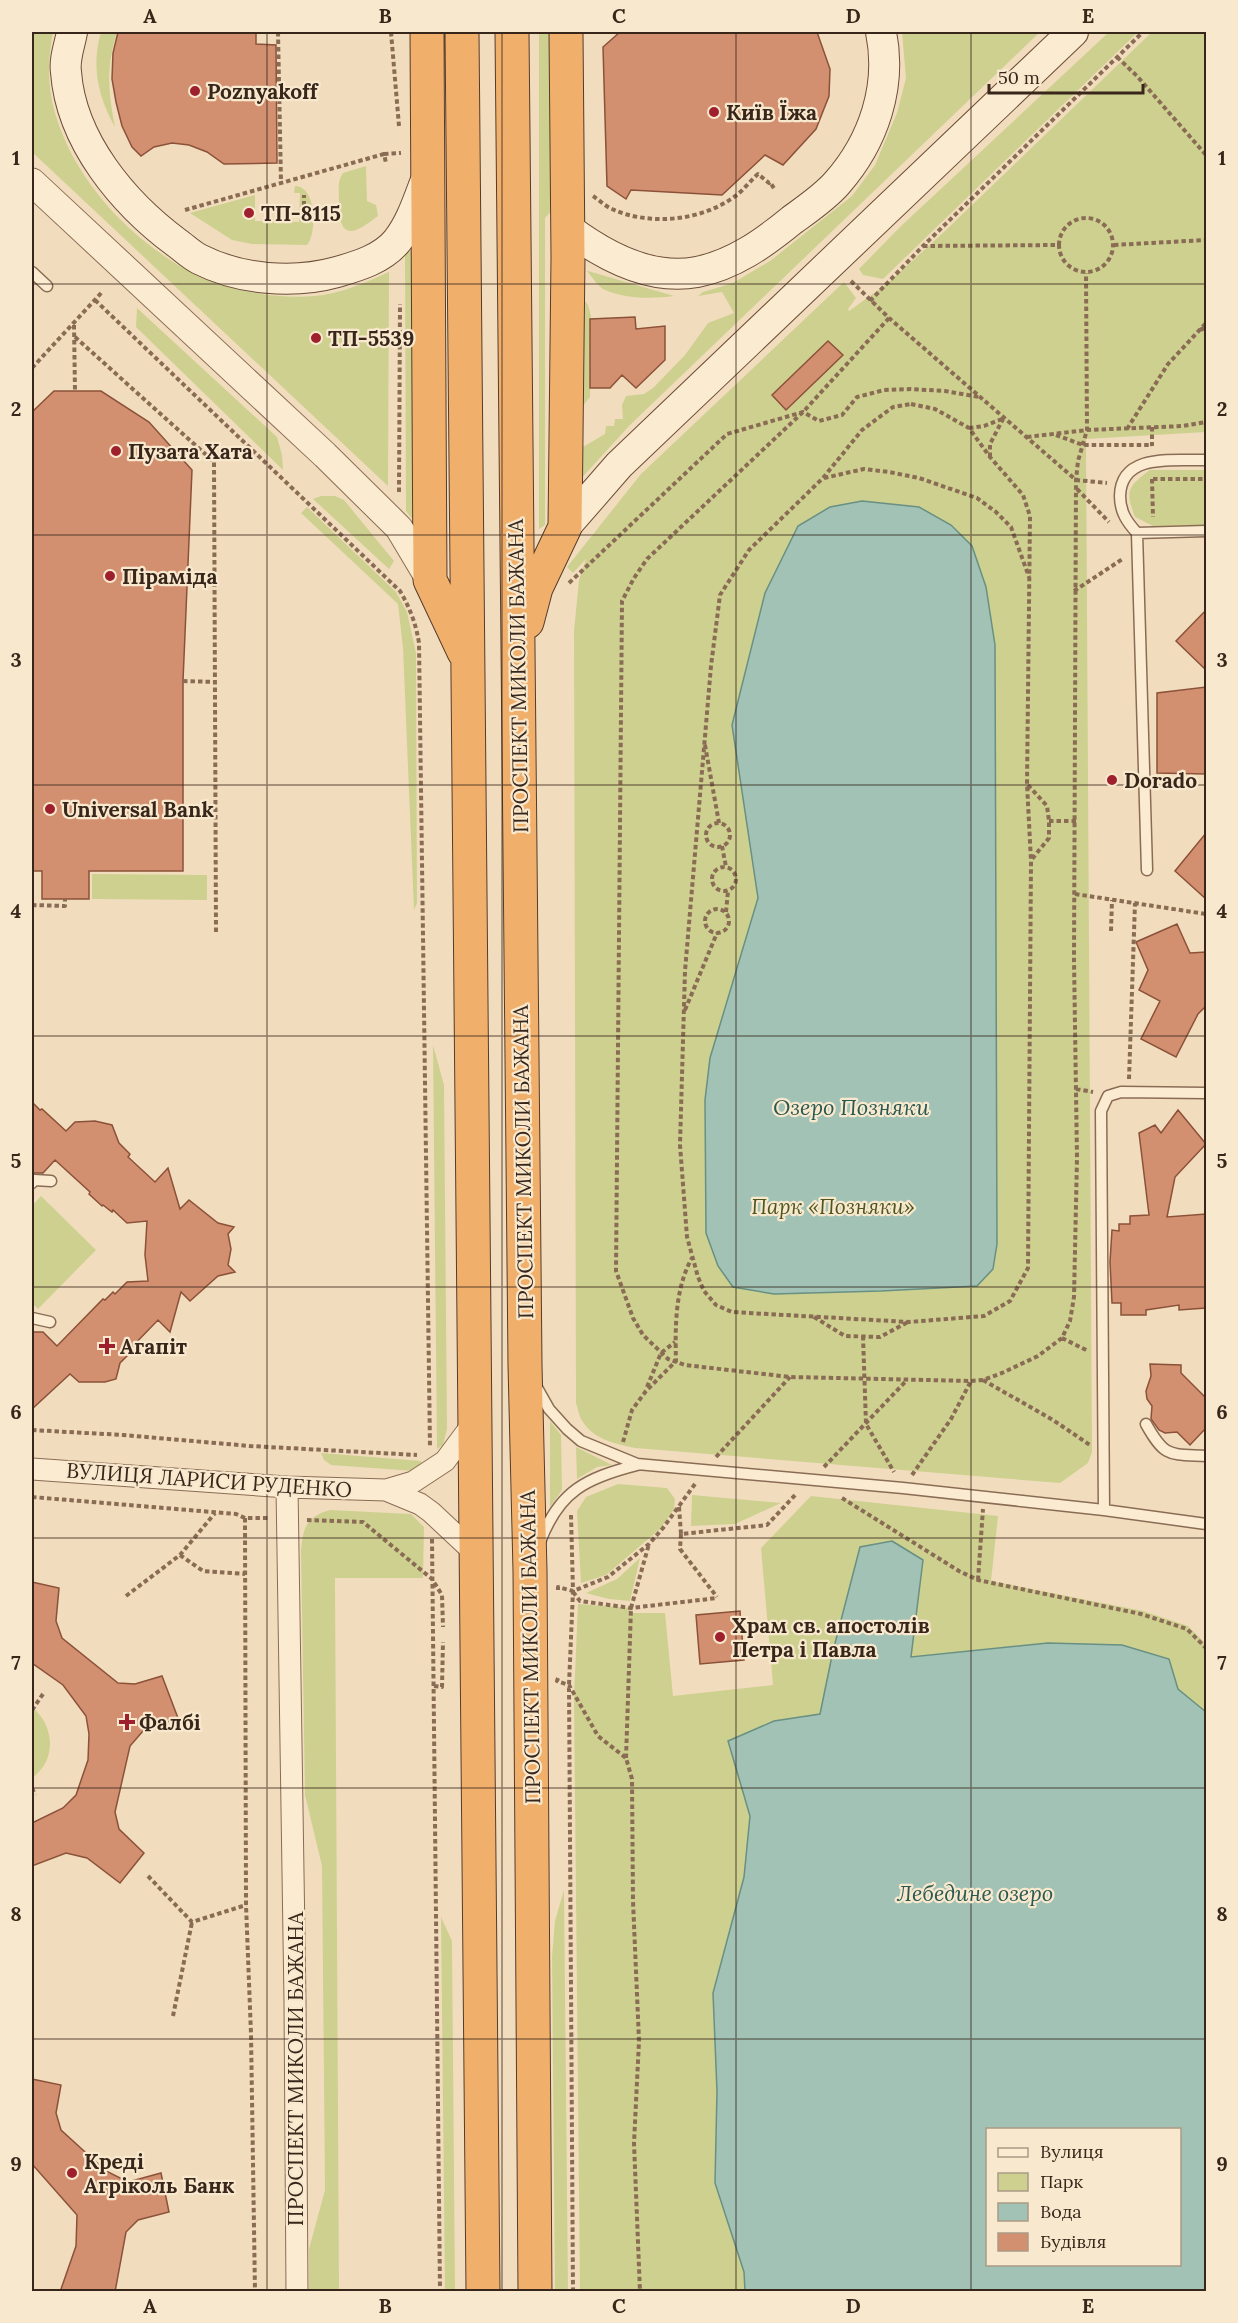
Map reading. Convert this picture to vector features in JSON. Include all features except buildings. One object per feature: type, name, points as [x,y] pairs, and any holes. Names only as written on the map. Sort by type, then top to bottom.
[{"type":"highway","points":[[427,32],[430,580],[468,662]]},
{"type":"highway","points":[[462,32],[483,2292]]},
{"type":"highway","name":"ПРОСПЕКТ МИКОЛИ БАЖАНА","points":[[513,32],[536,2292]]},
{"type":"highway","points":[[518,655],[536,588],[566,527],[566,32]]},
{"type":"main road","points":[[72,32],[65,70],[72,109],[88,143],[106,172],[155,226],[198,259],[232,272],[270,278],[317,278],[367,263],[396,242],[413,214],[429,174]]},
{"type":"main road","points":[[567,228],[583,241],[613,258],[633,267],[664,273],[696,272],[729,262],[767,241],[836,184],[860,153],[876,116],[884,85],[885,51],[881,32]]},
{"type":"main road","points":[[566,527],[619,465],[1072,32]]},
{"type":"street","points":[[32,182],[325,455],[399,528],[430,580]]},
{"type":"street","name":"ВУЛИЦЯ ЛАРИСИ РУДЕНКО","points":[[32,1469],[287,1487],[386,1490],[413,1482],[445,1461],[474,1422]]},
{"type":"street","name":"ПРОСПЕКТ МИКОЛИ БАЖАНА","points":[[287,1487],[297,2292]]},
{"type":"street","name":"ВУЛИЦЯ ЛАРИСИ РУДЕНКО","points":[[386,1490],[420,1504],[476,1554]]},
{"type":"lane","points":[[32,272],[47,286]]},
{"type":"lane","points":[[1206,460],[1149,461],[1134,467],[1120,484],[1120,505],[1126,522],[1137,533],[1206,531]]},
{"type":"lane","points":[[1137,533],[1146,870]]},
{"type":"lane","points":[[1104,1509],[1101,1112],[1108,1095],[1128,1092],[1206,1093]]},
{"type":"lane","points":[[32,1183],[34,1180],[51,1181]]},
{"type":"lane","points":[[32,1318],[50,1322]]},
{"type":"lane","points":[[525,1365],[549,1409],[567,1429],[581,1440],[637,1464],[1104,1509],[1206,1524]]},
{"type":"lane","points":[[1146,1424],[1162,1449],[1176,1455],[1206,1456]]},
{"type":"lane","points":[[530,1571],[542,1536],[556,1509],[568,1494],[607,1472],[637,1464]]},
{"type":"path","points":[[278,32],[281,183]]},
{"type":"path","points":[[391,32],[399,131]]},
{"type":"path","points":[[870,301],[923,246],[1143,32]]},
{"type":"path","points":[[1117,57],[1137,76],[1206,154]]},
{"type":"path","points":[[185,210],[384,154],[401,153],[400,142]]},
{"type":"path","points":[[384,154],[386,163]]},
{"type":"path","points":[[593,196],[612,209],[629,214],[652,219],[682,218],[711,209],[734,197],[758,174],[770,182],[774,189]]},
{"type":"path","points":[[304,195],[304,213]]},
{"type":"path","points":[[1081,218],[1100,221],[1112,236],[1114,245],[1108,261],[1095,272],[1086,273],[1070,268],[1064,262],[1058,245],[1065,228],[1072,221],[1081,218]]},
{"type":"path","points":[[1114,245],[1206,240]]},
{"type":"path","points":[[923,246],[1058,245]]},
{"type":"path","points":[[889,318],[803,412],[647,559],[622,601],[616,1271],[633,1318],[643,1335],[668,1359],[685,1365],[790,1377],[983,1380],[1002,1374],[1038,1356],[1062,1338],[1070,1321],[1074,1296],[1077,1158],[1074,960],[1076,820],[1074,591],[1076,480],[1087,430],[1086,273]]},
{"type":"path","points":[[851,281],[870,301],[1003,419],[1076,480],[1120,484]]},
{"type":"path","points":[[32,368],[102,291]]},
{"type":"path","points":[[399,492],[400,293]]},
{"type":"path","points":[[95,300],[400,591],[416,626],[419,643],[430,1456]]},
{"type":"path","points":[[1127,429],[1168,364],[1206,323]]},
{"type":"path","points":[[74,324],[75,391]]},
{"type":"path","points":[[1201,327],[1206,334]]},
{"type":"path","points":[[75,337],[214,462],[216,934]]},
{"type":"path","points":[[562,590],[727,434],[803,412],[819,421],[842,415],[857,397],[884,390],[945,391],[979,397]]},
{"type":"path","points":[[911,404],[935,409],[969,428],[990,457],[1023,495],[1030,516],[1027,784],[1031,861],[1028,1268],[1010,1301],[984,1316],[909,1322],[732,1312],[716,1305],[704,1291],[693,1257],[687,1237],[680,1145],[685,971],[720,595],[749,550],[823,478],[862,430],[892,407],[911,404]]},
{"type":"path","points":[[969,428],[984,426],[1003,419]]},
{"type":"path","points":[[990,457],[990,444],[1003,419]]},
{"type":"path","points":[[1026,437],[1087,430],[1206,422]]},
{"type":"path","points":[[1054,434],[1083,445],[1163,444]]},
{"type":"path","points":[[823,478],[864,469],[888,472],[919,478],[976,498],[996,512],[1011,527],[1030,580]]},
{"type":"path","points":[[1152,479],[1153,533]]},
{"type":"path","points":[[1074,591],[1137,550]]},
{"type":"path","points":[[183,681],[215,682]]},
{"type":"path","points":[[705,741],[719,823]]},
{"type":"path","points":[[1027,784],[1047,806],[1049,821],[1049,838],[1031,861]]},
{"type":"path","points":[[1049,821],[1076,820]]},
{"type":"path","points":[[719,823],[727,826],[730,833],[728,841],[722,846],[714,846],[707,837],[710,827],[719,823]]},
{"type":"path","points":[[684,1013],[717,933],[729,924],[726,912],[728,891],[734,886],[736,878],[733,871],[726,867],[722,846]]},
{"type":"path","points":[[726,867],[715,872],[712,882],[716,889],[728,891]]},
{"type":"path","points":[[1075,894],[1206,914]]},
{"type":"path","points":[[32,905],[65,906],[65,899]]},
{"type":"path","points":[[1111,931],[1112,900]]},
{"type":"path","points":[[1128,1092],[1135,903]]},
{"type":"path","points":[[717,933],[707,927],[706,916],[715,909],[726,912]]},
{"type":"path","points":[[618,1457],[632,1410],[646,1391],[676,1361],[675,1342],[684,1272],[693,1257]]},
{"type":"path","points":[[813,1317],[845,1336],[880,1337],[909,1322]]},
{"type":"path","points":[[862,1336],[866,1424],[903,1488],[951,1419],[971,1381]]},
{"type":"path","points":[[1062,1338],[1102,1358]]},
{"type":"path","points":[[646,1391],[661,1353],[675,1342]]},
{"type":"path","points":[[558,1594],[558,1587],[573,1591],[608,1577],[649,1544],[679,1507],[703,1471],[790,1377]]},
{"type":"path","points":[[983,1380],[1053,1420],[1104,1454]]},
{"type":"path","points":[[32,1430],[250,1446],[418,1455]]},
{"type":"path","points":[[797,1493],[807,1494]]},
{"type":"path","points":[[839,1496],[978,1581],[1142,1614],[1187,1629],[1206,1648]]},
{"type":"path","points":[[32,1497],[236,1514],[245,1518],[363,1522],[432,1579],[442,1595],[442,1627]]},
{"type":"path","points":[[978,1581],[984,1498]]},
{"type":"path","points":[[571,1509],[573,1591],[569,1685],[573,2292]]},
{"type":"path","points":[[126,1596],[180,1555],[216,1513]]},
{"type":"path","points":[[245,1518],[246,1905],[252,2046],[255,2292]]},
{"type":"path","points":[[573,1591],[579,1600],[631,1608],[717,1598],[680,1549],[681,1534]]},
{"type":"path","points":[[640,2292],[634,2143],[639,2042],[633,1901],[633,1779],[626,1758],[631,1608],[649,1544]]},
{"type":"path","points":[[180,1555],[203,1571],[245,1574]]},
{"type":"path","points":[[432,1579],[440,2292]]},
{"type":"path","points":[[433,1686],[442,1687],[443,1642]]},
{"type":"path","points":[[558,1672],[558,1681],[569,1685],[598,1736],[626,1758]]},
{"type":"path","points":[[32,1710],[43,1694]]},
{"type":"path","points":[[32,1788],[35,1795]]},
{"type":"path","points":[[148,1876],[192,1922]]},
{"type":"path","points":[[192,1922],[246,1905]]},
{"type":"path","points":[[174,2016],[192,1922]]},
{"type":"green space","points":[[32,32],[53,32],[49,62],[51,93],[55,113],[75,160],[104,202],[141,239],[162,254],[183,268],[212,282],[247,291],[283,296],[300,297],[334,293],[389,272],[388,486],[32,152]]},
{"type":"green space","points":[[101,32],[117,32],[111,57],[109,80],[115,127],[104,104],[98,81],[97,57]]},
{"type":"green space","points":[[539,32],[553,32],[553,209],[545,218],[545,525],[539,529]]},
{"type":"green space","points":[[902,32],[1040,32],[630,425],[577,483],[578,450],[605,434],[606,426],[614,426],[615,419],[623,419],[622,405],[626,396],[644,394],[653,388],[685,355],[708,323],[734,313],[722,292],[698,296],[703,292],[733,283],[770,261],[852,196],[875,165],[897,113],[906,78]]},
{"type":"green space","points":[[1109,32],[1138,32],[883,279],[863,275],[859,269],[900,227]]},
{"type":"green space","name":"Парк «Позняки»","points":[[1152,32],[1206,32],[1206,432],[1086,439],[1092,1452],[1088,1463],[1060,1483],[635,1448],[606,1440],[588,1428],[580,1418],[576,1403],[574,631],[579,580],[586,559],[573,573],[567,567],[641,474],[844,282],[856,298],[848,309],[849,311],[888,283],[946,230]]},
{"type":"green space","points":[[366,166],[367,201],[376,205],[378,216],[361,228],[348,231],[341,222],[340,179],[343,173]]},
{"type":"green space","points":[[295,186],[302,188],[308,194],[313,211],[312,231],[307,245],[252,244],[232,240],[190,213],[255,195],[255,221],[299,222],[300,193],[294,193]]},
{"type":"green space","points":[[414,249],[413,520],[406,511],[405,254]]},
{"type":"green space","points":[[587,271],[674,296],[656,298],[619,295],[603,289]]},
{"type":"green space","points":[[582,297],[588,305],[591,316],[590,397],[577,413]]},
{"type":"green space","points":[[137,308],[277,437],[283,470],[136,327]]},
{"type":"green space","points":[[1150,470],[1206,470],[1206,525],[1153,526],[1135,517],[1130,501],[1130,490]]},
{"type":"green space","points":[[321,496],[335,496],[344,500],[394,561],[389,569],[313,499]]},
{"type":"green space","points":[[307,507],[396,592],[407,612],[416,653],[417,903],[414,910],[403,648],[398,604],[301,513]]},
{"type":"green space","points":[[92,874],[207,875],[207,900],[92,899]]},
{"type":"green space","points":[[433,1045],[444,1085],[447,1429],[443,1445],[437,1449]]},
{"type":"green space","points":[[41,1196],[96,1250],[38,1309],[32,1303],[32,1206]]},
{"type":"green space","points":[[550,1421],[561,1435],[562,1490],[550,1507]]},
{"type":"green space","points":[[576,1447],[612,1465],[597,1467],[577,1479]]},
{"type":"green space","points":[[321,1453],[421,1461],[422,1470],[331,1465],[324,1460]]},
{"type":"green space","points":[[618,1484],[667,1488],[675,1499],[674,1509],[660,1529],[606,1575],[581,1583],[577,1511],[586,1497]]},
{"type":"green space","points":[[692,1495],[781,1503],[735,1524],[691,1526]]},
{"type":"green space","name":"Лебедине озеро","points":[[811,1496],[998,1516],[991,1581],[1143,1611],[1188,1626],[1206,1644],[1206,2291],[580,2291],[574,1698],[578,1604],[631,1608],[632,1613],[665,1613],[673,1696],[773,1685],[761,1548]]},
{"type":"green space","points":[[330,1510],[411,1514],[424,1527],[423,1578],[335,1578],[339,2291],[309,2292],[309,2249],[325,2190],[322,1866],[305,1795],[301,1551],[307,1524],[316,1516]]},
{"type":"green space","points":[[640,1558],[630,1601],[586,1593],[617,1579]]},
{"type":"green space","points":[[32,1707],[45,1724],[50,1743],[46,1762],[32,1778]]},
{"type":"green space","points":[[564,1890],[568,2291],[555,2292],[552,1956],[555,1921]]},
{"type":"green space","points":[[441,1917],[452,1941],[455,2292],[445,2291]]},
{"type":"water","name":"Озеро Позняки","points":[[862,501],[919,507],[951,525],[972,546],[986,587],[995,645],[997,1244],[993,1269],[977,1286],[774,1294],[733,1287],[718,1266],[706,1233],[705,1100],[710,1058],[758,898],[732,725],[765,593],[798,526],[830,507]]},
{"type":"water","name":"Лебедине озеро","points":[[892,1541],[923,1560],[911,1657],[1048,1643],[1122,1645],[1169,1659],[1178,1689],[1206,1712],[1206,2291],[745,2291],[744,2272],[715,2183],[717,2091],[713,1993],[744,1877],[750,1816],[728,1741],[774,1721],[820,1714],[833,1651],[860,1547]]},
{"type":"place","name":"Poznyakoff","points":[[195,91]]},
{"type":"place","name":"Київ Їжа","points":[[714,112]]},
{"type":"place","name":"ТП-8115","points":[[249,213]]},
{"type":"place","name":"ТП-5539","points":[[316,338]]},
{"type":"place","name":"Пузата Хата","points":[[116,451]]},
{"type":"place","name":"Піраміда","points":[[110,576]]},
{"type":"place","name":"Dorado","points":[[1112,780]]},
{"type":"place","name":"Universal Bank","points":[[50,809]]},
{"type":"place","name":"Агапіт","points":[[107,1346]]},
{"type":"place","name":"Храм св. апостолів Петра і Павла","points":[[720,1637]]},
{"type":"place","name":"Фалбі","points":[[127,1722]]},
{"type":"place","name":"Креді Агріколь Банк","points":[[72,2173]]}]
